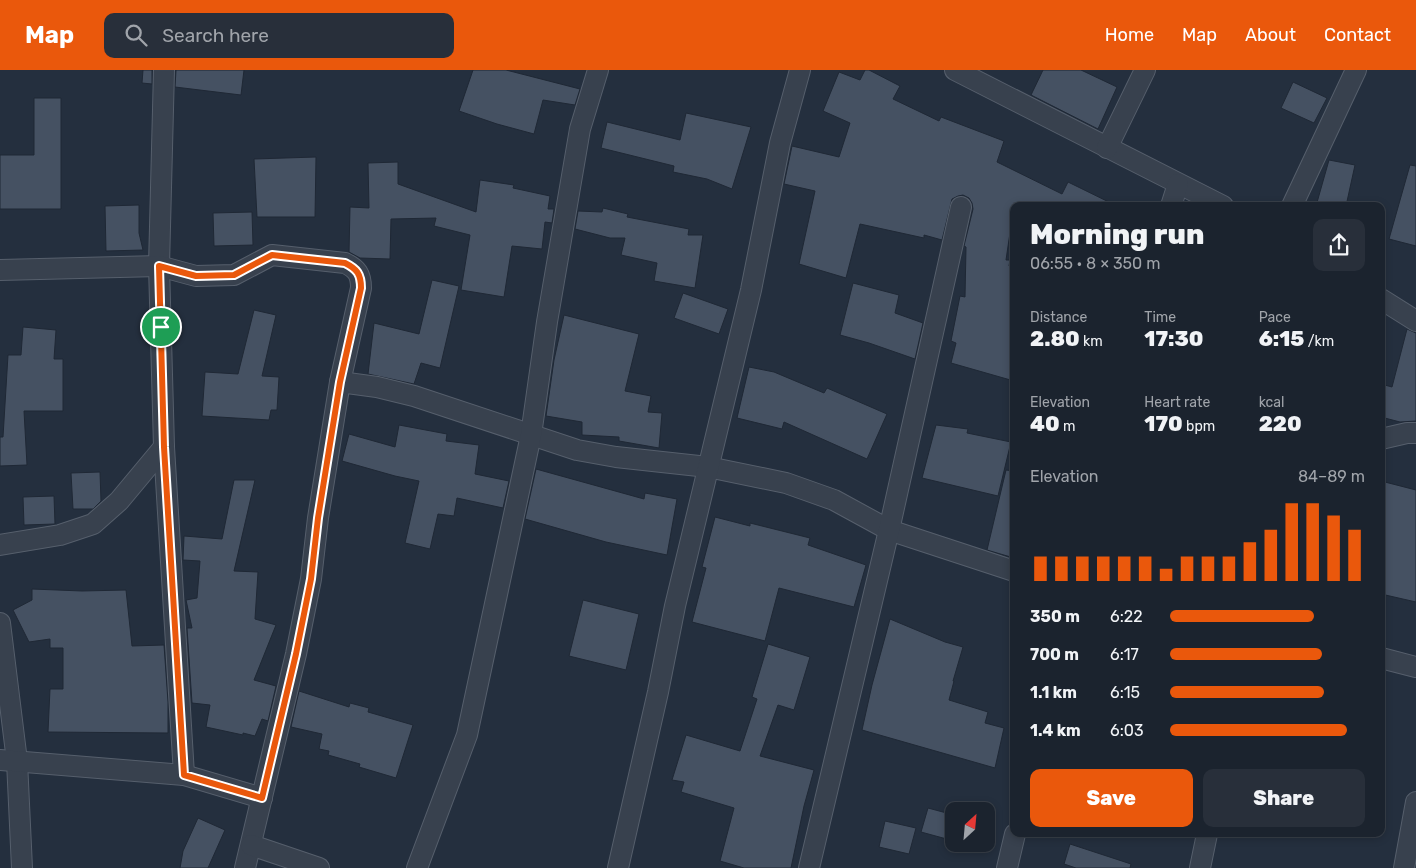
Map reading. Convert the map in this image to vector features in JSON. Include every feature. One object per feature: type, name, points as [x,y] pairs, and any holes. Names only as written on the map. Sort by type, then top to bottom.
[{"type":"street","points":[[164,70],[159,266],[164,447],[184,775]]},
{"type":"street","points":[[417,868],[467,735],[531,435],[547,322],[580,129],[598,70]]},
{"type":"street","points":[[618,868],[658,692],[675,606],[751,290],[780,143],[800,70]]},
{"type":"street","points":[[955,70],[1215,202]]},
{"type":"street","points":[[1107,148],[1145,70]]},
{"type":"street","points":[[1294,202],[1356,70]]},
{"type":"street","points":[[1173,202],[1178,184]]},
{"type":"street","points":[[809,868],[889,530],[961,207]]},
{"type":"street","points":[[0,270],[159,266],[196,276],[234,275],[272,255],[345,263],[356,268],[361,277],[361,288],[340,382],[318,518],[311,579],[296,654],[245,868]]},
{"type":"street","points":[[1385,302],[1416,321]]},
{"type":"street","points":[[340,382],[377,387],[414,396],[576,450],[616,457],[708,467],[786,483],[834,500],[889,530],[1010,570]]},
{"type":"street","points":[[1385,438],[1406,433],[1416,434]]},
{"type":"street","points":[[0,545],[60,535],[94,524],[119,501],[164,447]]},
{"type":"street","points":[[0,623],[8,761],[22,868]]},
{"type":"street","points":[[1385,659],[1416,667]]},
{"type":"street","points":[[8,761],[184,775],[262,798]]},
{"type":"street","points":[[1404,868],[1416,802]]},
{"type":"street","points":[[1007,868],[1014,837]]},
{"type":"street","points":[[1200,868],[1206,837]]},
{"type":"street","points":[[251,845],[319,868]]},
{"type":"building","points":[[143,70],[152,70],[152,84],[142,83]]},
{"type":"building","points":[[176,70],[244,70],[241,95],[175,87]]},
{"type":"building","points":[[473,70],[506,70],[580,89],[575,105],[543,100],[534,134],[459,111]]},
{"type":"building","points":[[865,70],[869,70],[900,86],[893,99],[939,121],[941,117],[1004,141],[997,162],[1062,194],[1068,182],[1109,202],[1010,202],[1010,233],[1006,260],[1010,260],[1010,380],[951,363],[956,343],[951,341],[960,296],[965,297],[966,247],[964,246],[973,209],[969,198],[963,195],[952,199],[942,240],[860,224],[846,278],[799,264],[815,191],[784,184],[792,146],[839,157],[850,123],[823,111],[839,72],[860,80]]},
{"type":"building","points":[[1043,70],[1081,70],[1117,87],[1098,129],[1031,95]]},
{"type":"building","points":[[1293,82],[1327,98],[1314,123],[1281,108]]},
{"type":"building","points":[[34,98],[61,98],[61,209],[0,209],[0,155],[34,155]]},
{"type":"building","points":[[686,113],[751,127],[732,189],[707,179],[673,172],[674,166],[601,148],[607,122],[680,140]]},
{"type":"building","points":[[316,157],[315,217],[257,217],[254,159]]},
{"type":"building","points":[[1329,160],[1355,165],[1347,202],[1317,202]]},
{"type":"building","points":[[398,162],[398,184],[476,212],[480,180],[514,185],[513,188],[550,196],[548,209],[554,209],[552,223],[545,222],[542,249],[512,246],[504,297],[461,290],[470,235],[434,226],[436,218],[391,219],[390,259],[360,258],[349,252],[350,207],[369,208],[368,163]]},
{"type":"building","points":[[1410,165],[1416,166],[1416,246],[1389,239]]},
{"type":"building","points":[[139,205],[139,233],[143,250],[106,251],[105,206]]},
{"type":"building","points":[[603,208],[628,214],[627,217],[689,229],[688,235],[703,235],[695,288],[654,281],[657,263],[621,255],[625,238],[610,238],[575,229],[578,211],[602,212]]},
{"type":"building","points":[[252,212],[253,245],[214,246],[213,213]]},
{"type":"building","points":[[432,280],[459,286],[440,368],[421,363],[414,384],[368,374],[374,323],[419,334]]},
{"type":"building","points":[[853,283],[899,295],[895,313],[923,323],[915,359],[840,335]]},
{"type":"building","points":[[683,293],[728,309],[719,334],[674,318]]},
{"type":"building","points":[[254,310],[276,315],[262,376],[279,377],[277,410],[271,410],[269,420],[202,416],[205,372],[238,374]]},
{"type":"building","points":[[564,315],[639,334],[625,391],[651,396],[648,412],[662,413],[659,448],[619,441],[619,437],[582,435],[582,422],[546,416],[554,360]]},
{"type":"building","points":[[23,327],[56,330],[54,359],[63,359],[63,411],[24,411],[27,465],[0,466],[0,437],[3,437],[8,355],[21,355]]},
{"type":"building","points":[[1407,329],[1416,333],[1416,421],[1400,422],[1385,418],[1385,385],[1392,387]]},
{"type":"building","points":[[749,367],[774,372],[824,393],[827,388],[887,414],[867,459],[784,422],[782,429],[737,418]]},
{"type":"building","points":[[399,425],[447,434],[446,441],[479,445],[475,474],[509,481],[503,508],[457,498],[454,516],[438,514],[430,549],[405,543],[419,481],[342,461],[349,434],[395,447]]},
{"type":"building","points":[[936,425],[968,429],[967,433],[1010,442],[998,496],[922,478]]},
{"type":"building","points":[[536,469],[644,499],[645,493],[677,499],[667,555],[606,542],[525,519]]},
{"type":"building","points":[[1006,470],[1010,470],[1010,557],[987,550]]},
{"type":"building","points":[[100,472],[101,501],[93,509],[73,509],[71,473]]},
{"type":"building","points":[[234,480],[255,480],[234,571],[258,572],[255,619],[276,625],[254,680],[276,686],[268,721],[262,719],[255,736],[206,727],[210,705],[192,703],[187,628],[192,628],[186,600],[197,598],[200,561],[183,560],[184,536],[222,539]]},
{"type":"building","points":[[1385,482],[1416,490],[1416,602],[1385,595]]},
{"type":"building","points":[[54,496],[55,524],[24,525],[23,497]]},
{"type":"building","points":[[715,517],[750,526],[750,523],[810,538],[808,545],[866,565],[854,607],[779,588],[765,641],[692,622],[706,568],[702,567]]},
{"type":"building","points":[[32,589],[126,590],[132,646],[164,645],[168,733],[48,732],[50,689],[63,689],[63,648],[50,648],[50,639],[29,642],[13,610],[32,600]]},
{"type":"building","points":[[583,600],[639,614],[626,670],[569,656]]},
{"type":"building","points":[[890,619],[945,642],[963,647],[949,700],[988,712],[985,723],[1004,728],[995,768],[862,730]]},
{"type":"building","points":[[768,644],[810,657],[794,710],[778,705],[760,756],[814,770],[804,806],[791,868],[744,868],[720,861],[734,808],[681,792],[684,782],[672,780],[686,735],[740,751],[757,699],[752,697]]},
{"type":"building","points":[[299,691],[349,707],[350,703],[369,708],[368,712],[413,725],[396,778],[359,767],[360,764],[328,755],[329,751],[319,749],[322,734],[291,727]]},
{"type":"building","points":[[928,808],[945,813],[945,839],[921,832]]},
{"type":"building","points":[[198,818],[225,830],[208,868],[180,868],[183,851]]},
{"type":"building","points":[[885,821],[916,828],[909,854],[879,847]]},
{"type":"building","points":[[1070,844],[1131,864],[1130,868],[1076,868],[1064,864]]},
{"type":"route","points":[[272,255],[345,263],[356,268],[361,277],[361,288],[340,382],[318,518],[311,579],[296,654],[262,798],[184,775],[164,447],[161,327],[159,266],[196,276],[234,275],[272,255]]}]
